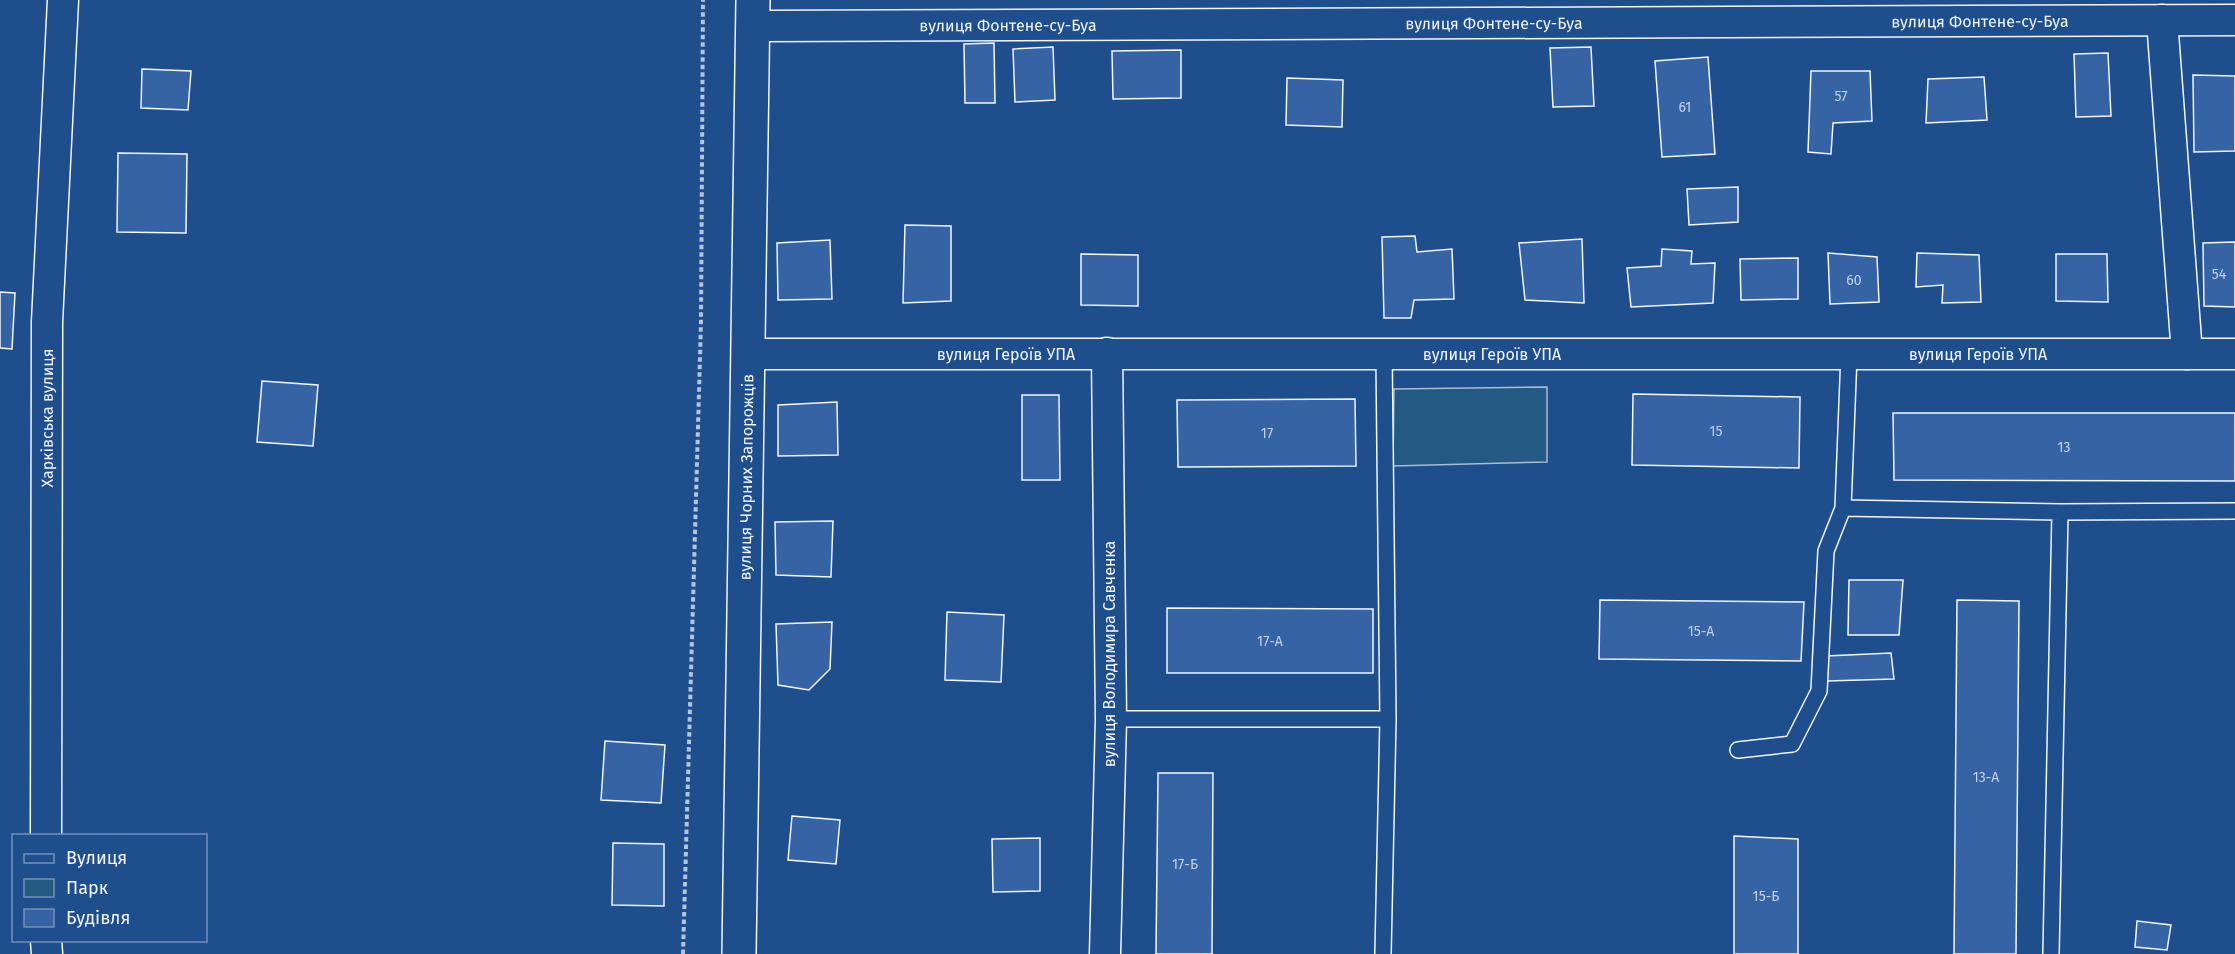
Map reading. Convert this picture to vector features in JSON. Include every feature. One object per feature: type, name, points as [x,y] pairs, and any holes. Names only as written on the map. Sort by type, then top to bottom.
[{"type":"street","name":"Харківська вулиця","points":[[46,834],[47,322],[63,0]]},
{"type":"street","name":"вулиця Фонтене-су-Буа","points":[[753,13],[2235,20]]},
{"type":"street","name":"вулиця Чорних Запорожців","points":[[739,954],[753,13]]},
{"type":"street","points":[[2162,20],[2187,354]]},
{"type":"street","name":"вулиця Володимира Савченка","points":[[1105,954],[1111,719],[1107,353]]},
{"type":"street","name":"вулиця Героїв УПА","points":[[748,354],[2235,354]]},
{"type":"lane","points":[[1738,750],[1792,744],[1818,691],[1826,550],[1843,508],[1849,354]]},
{"type":"lane","points":[[1383,954],[1388,719],[1384,355]]},
{"type":"lane","points":[[1843,508],[2060,512],[2235,511]]},
{"type":"lane","points":[[2051,954],[2060,512]]},
{"type":"lane","points":[[1111,719],[1388,719]]},
{"type":"path","points":[[682,954],[701,322],[703,0]]},
{"type":"green space","points":[[1547,387],[1547,462],[1393,466],[1394,389]]},
{"type":"building","points":[[994,43],[995,103],[965,103],[964,44]]},
{"type":"building","points":[[1053,47],[1055,100],[1015,102],[1013,49]]},
{"type":"building","points":[[1591,47],[1594,106],[1553,107],[1550,48]]},
{"type":"building","points":[[1181,50],[1181,98],[1113,99],[1112,51]]},
{"type":"building","points":[[2108,53],[2111,116],[2076,117],[2074,54]]},
{"type":"building","points":[[1708,57],[1715,154],[1662,157],[1655,61]]},
{"type":"building","points":[[142,69],[191,71],[188,110],[141,108]]},
{"type":"building","points":[[1811,71],[1870,71],[1872,121],[1833,123],[1831,154],[1808,152]]},
{"type":"building","points":[[2193,75],[2235,76],[2235,151],[2194,152]]},
{"type":"building","points":[[1984,77],[1987,120],[1926,123],[1928,79]]},
{"type":"building","points":[[1287,78],[1343,80],[1342,127],[1286,125]]},
{"type":"building","points":[[118,153],[187,154],[186,233],[117,232]]},
{"type":"building","points":[[1738,187],[1738,222],[1689,225],[1687,189]]},
{"type":"building","points":[[905,225],[951,226],[951,301],[903,303]]},
{"type":"building","points":[[1415,236],[1417,252],[1452,249],[1454,299],[1414,300],[1411,318],[1384,318],[1382,237]]},
{"type":"building","points":[[1582,239],[1584,303],[1525,300],[1519,243]]},
{"type":"building","points":[[830,240],[832,299],[778,300],[777,243]]},
{"type":"building","points":[[2235,242],[2235,307],[2204,306],[2203,243]]},
{"type":"building","points":[[1662,249],[1692,251],[1691,264],[1715,263],[1713,303],[1631,307],[1627,268],[1661,266]]},
{"type":"building","points":[[1828,253],[1877,257],[1879,302],[1830,304]]},
{"type":"building","points":[[1917,253],[1979,255],[1981,302],[1942,303],[1943,285],[1916,287]]},
{"type":"building","points":[[1081,254],[1138,255],[1138,306],[1081,305]]},
{"type":"building","points":[[2056,254],[2107,254],[2108,302],[2056,301]]},
{"type":"building","points":[[1798,258],[1798,299],[1741,300],[1740,259]]},
{"type":"building","points":[[0,292],[15,293],[12,349],[0,348]]},
{"type":"building","points":[[262,381],[318,385],[313,446],[257,442]]},
{"type":"building","points":[[1633,394],[1800,397],[1799,468],[1632,465]]},
{"type":"building","points":[[1022,395],[1059,395],[1060,480],[1022,480]]},
{"type":"building","points":[[1355,399],[1356,466],[1178,467],[1177,400]]},
{"type":"building","points":[[837,402],[838,455],[778,456],[778,405]]},
{"type":"building","points":[[1893,413],[2235,413],[2235,481],[1894,480]]},
{"type":"building","points":[[833,521],[831,577],[776,575],[775,522]]},
{"type":"building","points":[[1849,580],[1903,580],[1899,635],[1848,635]]},
{"type":"building","points":[[1600,600],[1804,602],[1801,661],[1599,659]]},
{"type":"building","points":[[1957,600],[2019,601],[2016,954],[1954,954]]},
{"type":"building","points":[[1167,608],[1373,609],[1373,673],[1167,673]]},
{"type":"building","points":[[947,612],[1004,615],[1001,682],[945,680]]},
{"type":"building","points":[[832,622],[830,669],[809,690],[778,685],[776,624]]},
{"type":"building","points":[[1891,653],[1894,679],[1827,681],[1826,656]]},
{"type":"building","points":[[605,741],[665,745],[661,803],[601,800]]},
{"type":"building","points":[[1158,773],[1213,773],[1212,954],[1156,954]]},
{"type":"building","points":[[792,816],[840,820],[836,864],[788,860]]},
{"type":"building","points":[[1734,836],[1798,839],[1798,954],[1734,954]]},
{"type":"building","points":[[1040,838],[1040,891],[993,892],[992,839]]},
{"type":"building","points":[[613,843],[664,844],[664,906],[612,905]]},
{"type":"building","points":[[2137,921],[2171,925],[2167,950],[2135,947]]}]
